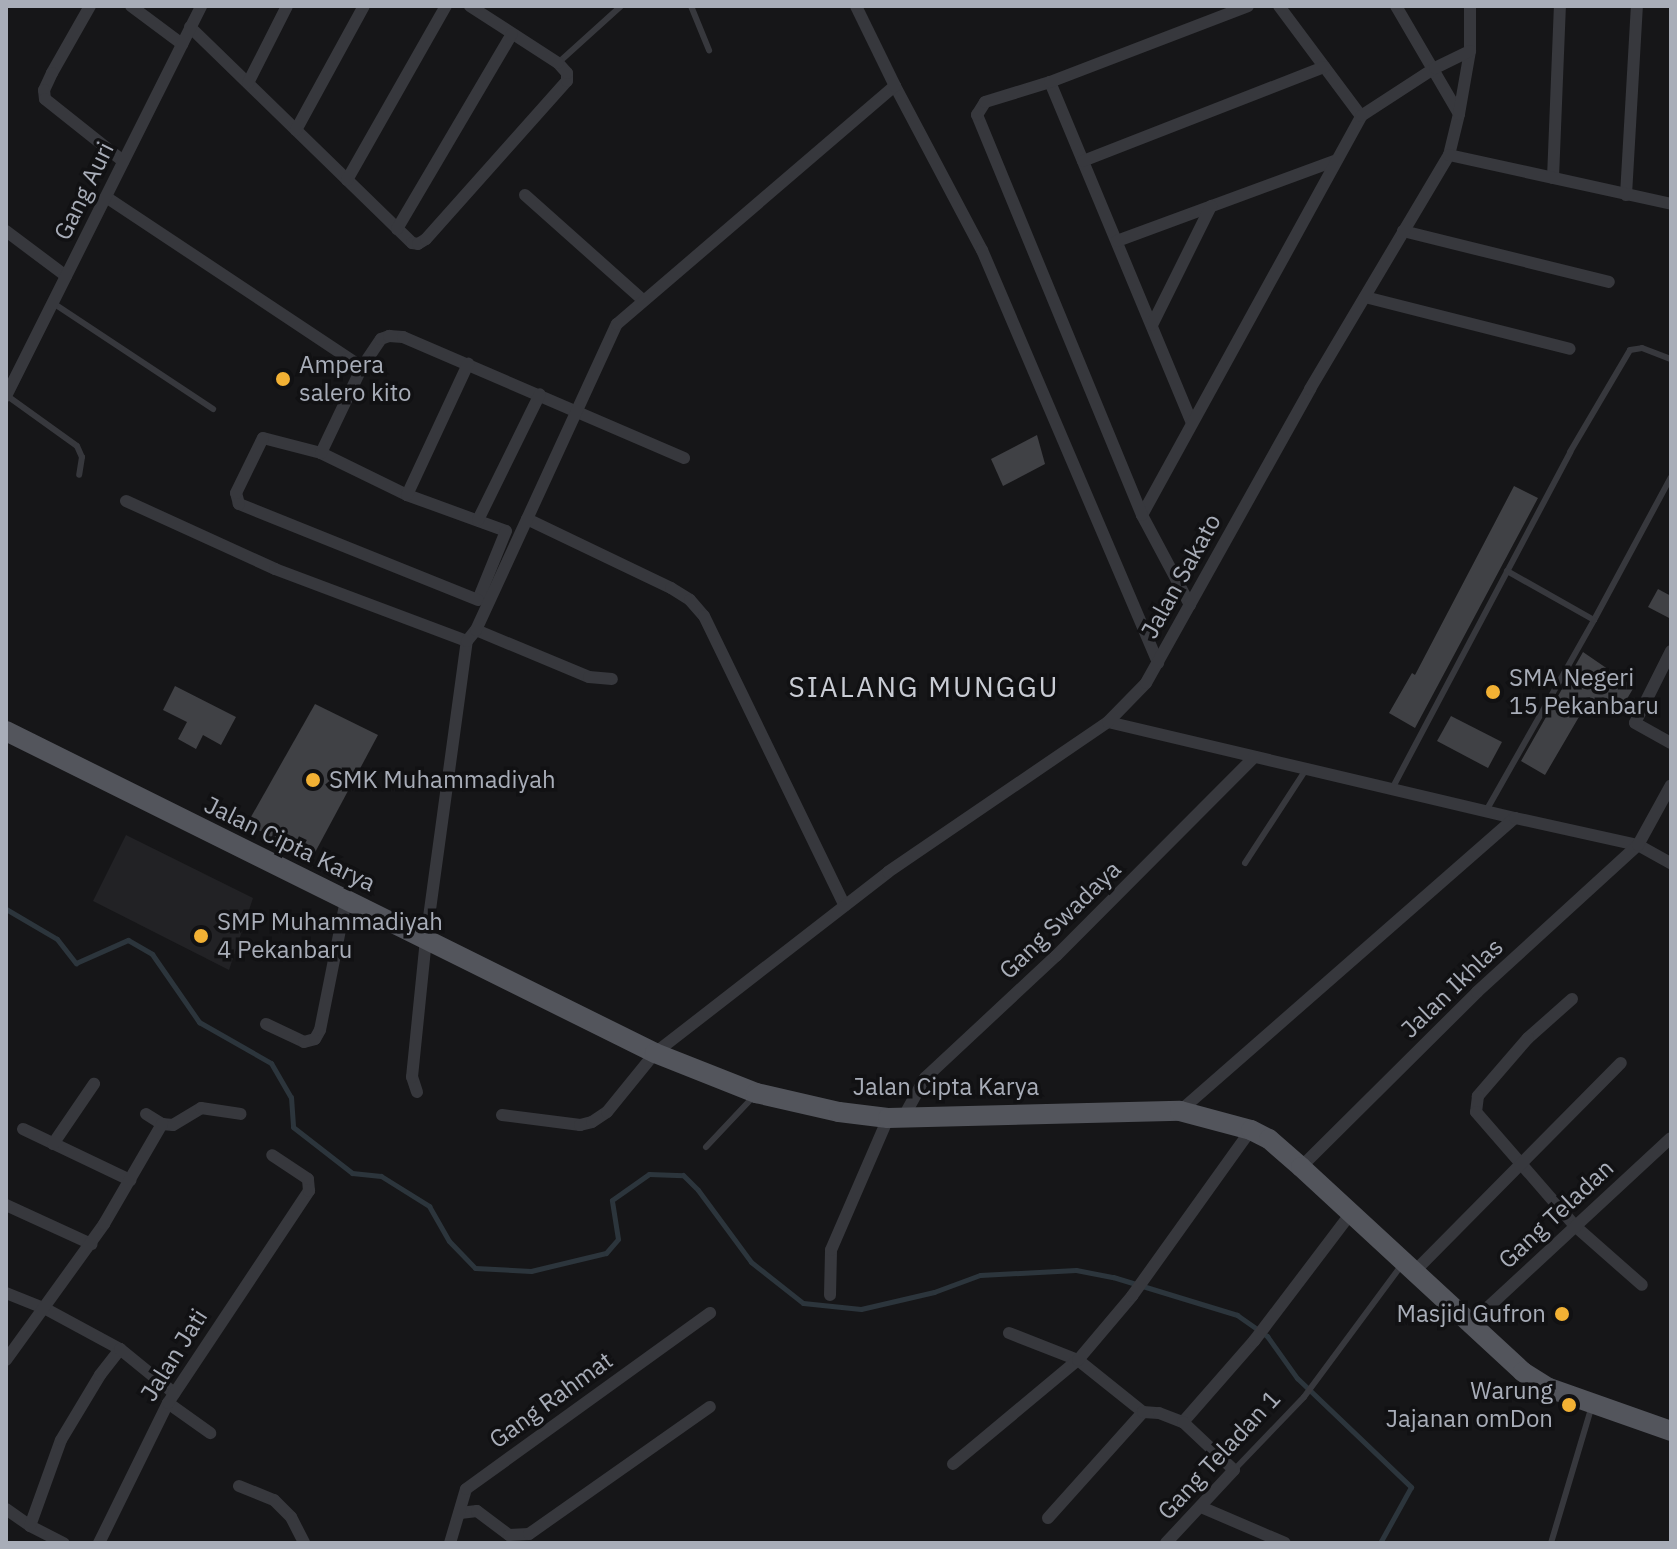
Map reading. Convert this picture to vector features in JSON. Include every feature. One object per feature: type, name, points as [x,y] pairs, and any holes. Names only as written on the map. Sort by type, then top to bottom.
[{"type":"main road","name":"Jalan Cipta Karya","points":[[6,731],[655,1053],[756,1093],[839,1112],[895,1118],[1180,1111],[1251,1130],[1269,1139],[1352,1212],[1523,1372],[1549,1388],[1594,1401],[1671,1431]]},
{"type":"street","points":[[90,6],[52,73],[44,90],[45,99],[123,161]]},
{"type":"street","points":[[131,6],[182,44]]},
{"type":"street","name":"Gang Auri","points":[[6,395],[201,6]]},
{"type":"street","points":[[248,83],[287,6]]},
{"type":"street","points":[[296,130],[364,6]]},
{"type":"street","points":[[347,180],[446,6]]},
{"type":"street","points":[[190,27],[412,243],[426,239],[567,81],[567,73],[558,63],[470,6]]},
{"type":"street","points":[[856,6],[982,250],[1158,663]]},
{"type":"street","points":[[1190,605],[1142,515],[977,115],[985,102],[1050,82],[1248,6]]},
{"type":"street","points":[[1279,6],[1361,116]]},
{"type":"street","points":[[1396,6],[1435,68],[1459,114]]},
{"type":"street","name":"Jalan Sakato","points":[[502,1115],[580,1125],[592,1122],[607,1112],[655,1053],[888,872],[1108,722],[1146,683],[1449,155],[1470,51],[1470,6]]},
{"type":"street","points":[[1553,178],[1560,6]]},
{"type":"street","points":[[1626,195],[1637,6]]},
{"type":"street","points":[[397,229],[512,34]]},
{"type":"street","points":[[1142,515],[1361,116],[1435,68],[1470,51]]},
{"type":"street","points":[[1083,161],[1324,67]]},
{"type":"street","points":[[1050,82],[1192,423]]},
{"type":"street","points":[[417,1092],[412,1077],[426,939],[467,641],[476,630],[617,324],[895,86]]},
{"type":"street","points":[[1449,155],[1671,204]]},
{"type":"street","points":[[1117,241],[1337,160]]},
{"type":"street","points":[[525,195],[643,300]]},
{"type":"street","points":[[106,197],[362,367]]},
{"type":"street","points":[[1152,325],[1211,206]]},
{"type":"street","points":[[6,231],[66,276]]},
{"type":"street","points":[[1403,231],[1609,282]]},
{"type":"street","points":[[1365,297],[1570,349]]},
{"type":"street","points":[[321,453],[362,367],[381,339],[389,336],[403,337],[684,458]]},
{"type":"street","points":[[407,495],[468,364]]},
{"type":"street","points":[[478,520],[540,394]]},
{"type":"street","points":[[263,438],[321,453],[407,495],[506,531],[478,600],[239,504],[236,493],[263,438]]},
{"type":"street","points":[[126,501],[275,569],[467,641]]},
{"type":"street","points":[[527,519],[671,588],[690,600],[704,616],[845,906]]},
{"type":"street","points":[[476,630],[589,677],[612,679]]},
{"type":"street","points":[[1671,651],[1635,723],[1638,729],[1671,743]]},
{"type":"street","points":[[1108,722],[1305,771],[1393,787],[1638,845],[1671,863]]},
{"type":"street","name":"Gang Swadaya","points":[[830,1295],[831,1250],[895,1118],[925,1078],[1056,956],[1254,757]]},
{"type":"street","name":"Jalan Ikhlas","points":[[1301,1167],[1477,992],[1638,845],[1671,785]]},
{"type":"street","points":[[1180,1111],[1515,818]]},
{"type":"street","points":[[266,1024],[304,1042],[315,1039],[320,1030],[346,900]]},
{"type":"street","points":[[1572,999],[1528,1038],[1478,1096],[1476,1112],[1575,1226],[1642,1285]]},
{"type":"street","points":[[1409,1267],[1521,1164],[1621,1063]]},
{"type":"street","points":[[53,1144],[94,1084]]},
{"type":"street","points":[[146,1114],[162,1124],[181,1122],[201,1108],[241,1114]]},
{"type":"street","points":[[6,1360],[91,1244],[162,1124]]},
{"type":"street","points":[[23,1129],[130,1180]]},
{"type":"street","points":[[953,1464],[1078,1360],[1132,1296],[1251,1130]]},
{"type":"street","name":"Gang Teladan","points":[[1471,1323],[1575,1226],[1668,1146]]},
{"type":"street","name":"Jalan Jati","points":[[99,1543],[171,1398],[309,1191],[308,1179],[272,1155]]},
{"type":"street","points":[[6,1205],[91,1244]]},
{"type":"street","points":[[1183,1422],[1254,1341],[1352,1212]]},
{"type":"street","points":[[6,1293],[46,1309],[120,1349],[210,1433]]},
{"type":"street","name":"Gang Rahmat","points":[[450,1543],[466,1489],[710,1313]]},
{"type":"street","points":[[1009,1333],[1078,1360],[1143,1412],[1159,1413],[1183,1422],[1234,1470]]},
{"type":"street","points":[[30,1526],[61,1440],[100,1375],[120,1349]]},
{"type":"street","points":[[460,1513],[477,1511],[509,1535],[529,1534],[710,1407]]},
{"type":"street","points":[[1048,1518],[1143,1412]]},
{"type":"street","name":"Gang Teladan 1","points":[[1166,1543],[1234,1470]]},
{"type":"street","points":[[239,1486],[274,1500],[291,1517],[304,1543]]},
{"type":"street","points":[[1201,1507],[1285,1543]]},
{"type":"street","points":[[6,1509],[30,1526],[64,1543]]},
{"type":"lane","points":[[558,63],[621,6]]},
{"type":"lane","points":[[691,6],[709,50]]},
{"type":"lane","points":[[53,303],[213,409]]},
{"type":"lane","points":[[1393,787],[1507,571],[1630,350],[1642,348],[1671,359]]},
{"type":"lane","points":[[6,395],[77,446],[82,457],[79,475]]},
{"type":"lane","points":[[1486,811],[1671,477]]},
{"type":"lane","points":[[1507,571],[1594,620]]},
{"type":"lane","points":[[1245,863],[1305,771]]},
{"type":"lane","points":[[706,1147],[756,1093]]},
{"type":"lane","name":"Gang Teladan 1","points":[[1234,1470],[1304,1397],[1409,1267]]},
{"type":"lane","points":[[1551,1543],[1594,1401]]},
{"type":"shaded area","name":"SMP Muhammadiyah 4 Pekanbaru","points":[[126,835],[253,898],[229,970],[93,901]]},
{"type":"building","points":[[1037,435],[1045,464],[1003,486],[991,459]]},
{"type":"building","points":[[1514,486],[1538,498],[1415,728],[1389,713],[1412,673],[1415,675]]},
{"type":"building","points":[[1658,589],[1671,596],[1671,619],[1648,607]]},
{"type":"building","points":[[1583,652],[1634,687],[1618,714],[1590,698],[1545,775],[1521,761]]},
{"type":"building","points":[[175,686],[236,717],[221,745],[203,735],[196,749],[178,739],[187,722],[163,710]]},
{"type":"building","name":"SMK Muhammadiyah","points":[[315,704],[378,735],[312,858],[247,824]]},
{"type":"building","points":[[1451,716],[1502,742],[1488,768],[1437,741]]},
{"type":"waterway","points":[[6,909],[57,939],[76,963],[128,940],[152,954],[199,1022],[271,1063],[291,1097],[293,1127],[352,1173],[381,1176],[429,1206],[449,1241],[475,1268],[531,1271],[606,1253],[618,1239],[612,1200],[649,1174],[683,1175],[698,1190],[751,1262],[803,1303],[861,1309],[934,1292],[980,1275],[1076,1270],[1113,1277],[1237,1315],[1267,1336],[1297,1378],[1411,1487],[1380,1543]]},
{"type":"place","name":"Ampera salero kito","points":[[283,379]]},
{"type":"place","name":"SMA Negeri 15 Pekanbaru","points":[[1493,692]]},
{"type":"place","name":"SMK Muhammadiyah","points":[[313,780]]},
{"type":"place","name":"SMP Muhammadiyah 4 Pekanbaru","points":[[201,936]]},
{"type":"place","name":"Masjid Gufron","points":[[1562,1314]]},
{"type":"place","name":"Warung Jajanan omDon","points":[[1569,1405]]},
{"type":"district","name":"SIALANG MUNGGU","points":[[924,687]]}]
